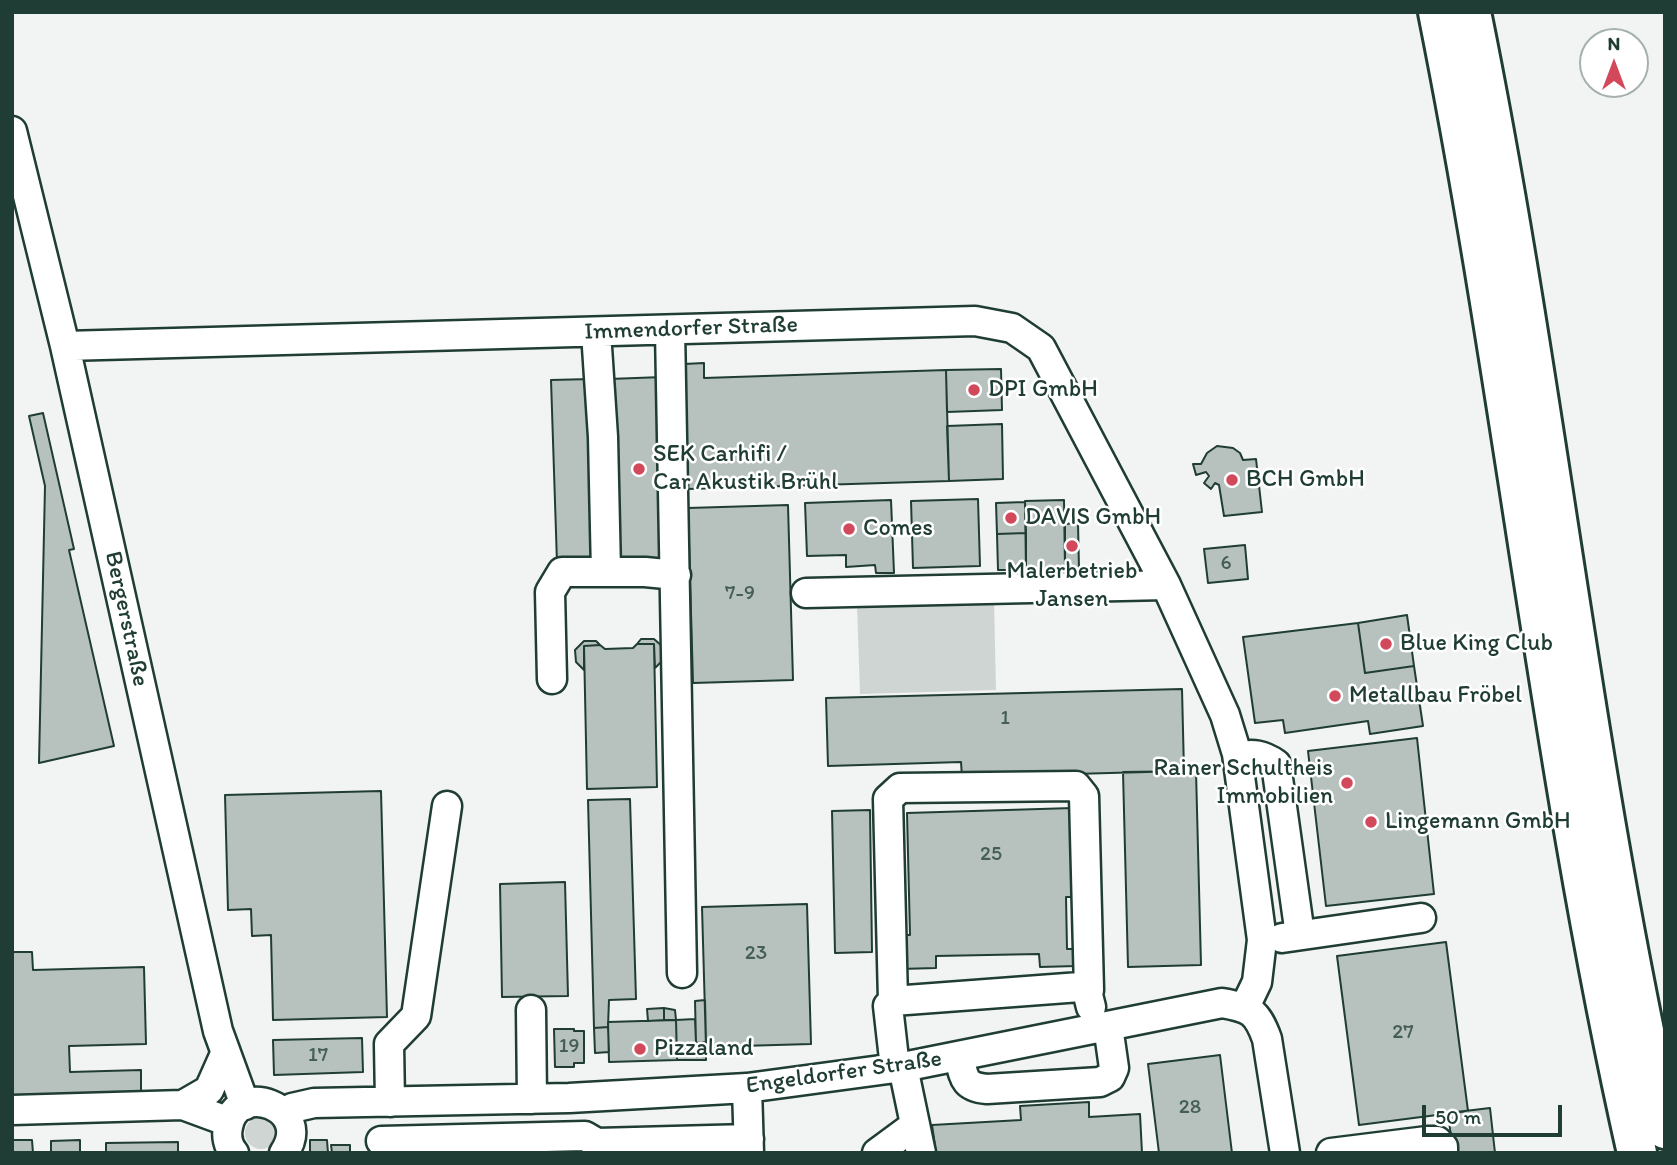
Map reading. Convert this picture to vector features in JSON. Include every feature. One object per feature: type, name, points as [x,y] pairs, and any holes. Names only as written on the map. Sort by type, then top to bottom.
[{"type":"highway","points":[[1438,12],[1474,203],[1575,837],[1609,1023],[1637,1153]]},
{"type":"highway","points":[[1471,12],[1519,278],[1611,855],[1665,1129]]},
{"type":"street","name":"Bergerstraße","points":[[13,139],[65,346],[183,881],[225,1054],[236,1115],[227,1137],[234,1153]]},
{"type":"street","name":"Immendorfer Straße","points":[[65,346],[975,321],[1012,328],[1041,348],[1166,585],[1225,715],[1238,757],[1262,940],[1257,982],[1245,1007]]},
{"type":"street","points":[[670,330],[682,973]]},
{"type":"street","points":[[596,332],[603,436],[606,572]]},
{"type":"street","points":[[552,679],[550,592],[562,572],[645,572],[676,575]]},
{"type":"street","points":[[806,593],[1166,585]]},
{"type":"street","points":[[1238,757],[1250,754],[1262,756],[1276,764],[1300,935]]},
{"type":"street","points":[[892,1002],[888,799],[900,788],[1076,786],[1084,796],[1088,990],[1114,1068],[1110,1077],[1100,1082],[975,1088],[968,1084],[959,1056]]},
{"type":"street","points":[[447,806],[416,1016],[389,1044],[381,1147],[509,1145],[586,1136],[597,1148],[749,1146],[747,1088]]},
{"type":"street","points":[[1262,940],[1421,918]]},
{"type":"street","points":[[921,1153],[899,1068],[888,1006],[892,1002],[1080,986],[1088,990]]},
{"type":"street","name":"Engeldorfer Straße","points":[[284,1113],[292,1108],[314,1104],[532,1099],[747,1088],[899,1068],[1222,1003],[1245,1007]]},
{"type":"street","points":[[1245,1007],[1261,1022],[1267,1039],[1284,1153]]},
{"type":"street","points":[[531,1010],[532,1099]]},
{"type":"street","points":[[183,1105],[209,1090],[225,1054]]},
{"type":"street","points":[[12,1110],[183,1105],[222,1119],[236,1115],[261,1101],[270,1103],[284,1113],[289,1123],[291,1135],[284,1153]]},
{"type":"street","points":[[877,1153],[915,1125]]},
{"type":"street","points":[[1331,1153],[1427,1142],[1437,1142],[1443,1147],[1443,1153]]},
{"type":"shaded area","points":[[994,601],[996,690],[860,694],[857,605]]},
{"type":"shaded area","points":[[261,1117],[272,1122],[277,1133],[272,1144],[261,1149],[250,1144],[245,1133],[250,1122]]},
{"type":"building","points":[[704,363],[704,378],[946,370],[949,481],[688,489],[684,364]]},
{"type":"building","name":"DPI GmbH","points":[[1001,369],[1002,410],[947,412],[946,370]]},
{"type":"building","name":"SEK Carhifi / Car Akustik Brühl","points":[[663,377],[669,559],[615,561],[609,379]]},
{"type":"building","points":[[592,379],[597,562],[557,563],[551,380]]},
{"type":"building","points":[[43,413],[74,549],[69,550],[114,746],[39,763],[45,486],[29,416]]},
{"type":"building","points":[[1002,424],[1003,479],[949,481],[947,426]]},
{"type":"building","name":"BCH GmbH","points":[[1217,446],[1233,448],[1240,453],[1243,460],[1256,459],[1262,512],[1224,516],[1219,485],[1215,483],[1211,489],[1204,483],[1209,476],[1206,472],[1196,475],[1193,464],[1201,464],[1207,453]]},
{"type":"building","points":[[978,499],[980,566],[913,568],[911,501]]},
{"type":"building","name":"Comes","points":[[891,500],[894,573],[876,573],[875,565],[846,567],[846,555],[807,556],[805,503]]},
{"type":"building","points":[[1064,500],[1065,569],[1026,570],[1025,501]]},
{"type":"building","name":"DAVIS GmbH","points":[[1025,502],[1026,533],[997,534],[996,503]]},
{"type":"building","points":[[788,505],[793,680],[693,683],[688,508]]},
{"type":"building","name":"Malerbetrieb Jansen","points":[[1078,523],[1079,569],[1065,569],[1065,524]]},
{"type":"building","points":[[1026,533],[1026,570],[998,570],[997,534]]},
{"type":"building","points":[[1245,545],[1248,579],[1208,583],[1204,549]]},
{"type":"building","name":"Blue King Club","points":[[1407,615],[1414,666],[1365,673],[1358,623]]},
{"type":"building","name":"Metallbau Fröbel","points":[[1358,623],[1365,673],[1414,666],[1423,726],[1370,734],[1368,721],[1285,733],[1283,720],[1255,723],[1243,637]]},
{"type":"building","points":[[641,639],[654,639],[663,647],[663,660],[655,668],[654,644],[637,644]]},
{"type":"building","points":[[584,641],[596,641],[600,645],[584,646],[584,670],[576,662],[575,650]]},
{"type":"building","points":[[637,644],[654,644],[657,787],[587,789],[584,646],[600,645],[605,649],[633,648]]},
{"type":"building","points":[[1182,689],[1184,771],[962,777],[961,762],[828,766],[826,698]]},
{"type":"building","name":"Lingemann GmbH","points":[[1417,738],[1434,894],[1326,906],[1308,751]]},
{"type":"building","points":[[1196,771],[1201,965],[1128,967],[1123,772]]},
{"type":"building","points":[[381,791],[387,1017],[273,1020],[271,935],[252,936],[251,909],[228,910],[225,795]]},
{"type":"building","points":[[630,799],[636,999],[609,1000],[608,1027],[594,1028],[588,800]]},
{"type":"building","points":[[1073,808],[1075,897],[1066,897],[1067,949],[1076,949],[1076,966],[1040,967],[1039,954],[936,956],[936,968],[900,969],[899,935],[910,935],[907,813]]},
{"type":"building","points":[[870,810],[872,952],[835,953],[832,811]]},
{"type":"building","points":[[565,882],[568,996],[502,997],[500,884]]},
{"type":"building","points":[[807,904],[811,1044],[706,1047],[702,907]]},
{"type":"building","points":[[1446,942],[1468,1111],[1359,1125],[1337,956]]},
{"type":"building","points":[[12,952],[32,952],[33,970],[144,967],[146,1044],[69,1046],[70,1072],[141,1070],[141,1093],[12,1096]]},
{"type":"building","points":[[705,1000],[706,1042],[696,1043],[695,1001]]},
{"type":"building","points":[[664,1008],[664,1020],[648,1021],[647,1009]]},
{"type":"building","points":[[664,1008],[675,1010],[676,1020],[664,1020]]},
{"type":"building","points":[[695,1019],[696,1043],[706,1042],[706,1060],[677,1060],[676,1020]]},
{"type":"building","points":[[676,1020],[677,1060],[609,1062],[608,1022]]},
{"type":"building","points":[[608,1027],[609,1052],[595,1053],[594,1028]]},
{"type":"building","points":[[554,1029],[584,1031],[584,1063],[574,1063],[574,1067],[555,1067]]},
{"type":"building","points":[[362,1038],[363,1072],[274,1075],[273,1040]]},
{"type":"building","points":[[1220,1055],[1232,1153],[1159,1153],[1148,1064]]},
{"type":"building","points":[[1089,1102],[1089,1117],[1140,1114],[1142,1153],[936,1153],[932,1125],[1021,1120],[1020,1106]]},
{"type":"building","points":[[1490,1108],[1495,1153],[1453,1153],[1448,1113]]},
{"type":"building","points":[[12,1140],[32,1140],[33,1153],[12,1153]]},
{"type":"building","points":[[80,1140],[80,1153],[51,1153],[51,1141]]},
{"type":"building","points":[[310,1140],[327,1140],[328,1153],[310,1153]]},
{"type":"building","points":[[178,1142],[178,1153],[106,1153],[106,1143]]},
{"type":"building","points":[[331,1145],[350,1145],[350,1153],[332,1153]]},
{"type":"place","name":"DPI GmbH","points":[[974,390]]},
{"type":"place","name":"SEK Carhifi / Car Akustik Brühl","points":[[639,469]]},
{"type":"place","name":"BCH GmbH","points":[[1232,480]]},
{"type":"place","name":"DAVIS GmbH","points":[[1011,518]]},
{"type":"place","name":"Comes","points":[[849,529]]},
{"type":"place","name":"Malerbetrieb Jansen","points":[[1072,546]]},
{"type":"place","name":"Blue King Club","points":[[1386,644]]},
{"type":"place","name":"Metallbau Fröbel","points":[[1335,696]]},
{"type":"place","name":"Rainer Schultheis Immobilien","points":[[1347,783]]},
{"type":"place","name":"Lingemann GmbH","points":[[1371,822]]},
{"type":"place","name":"Pizzaland","points":[[640,1049]]}]
